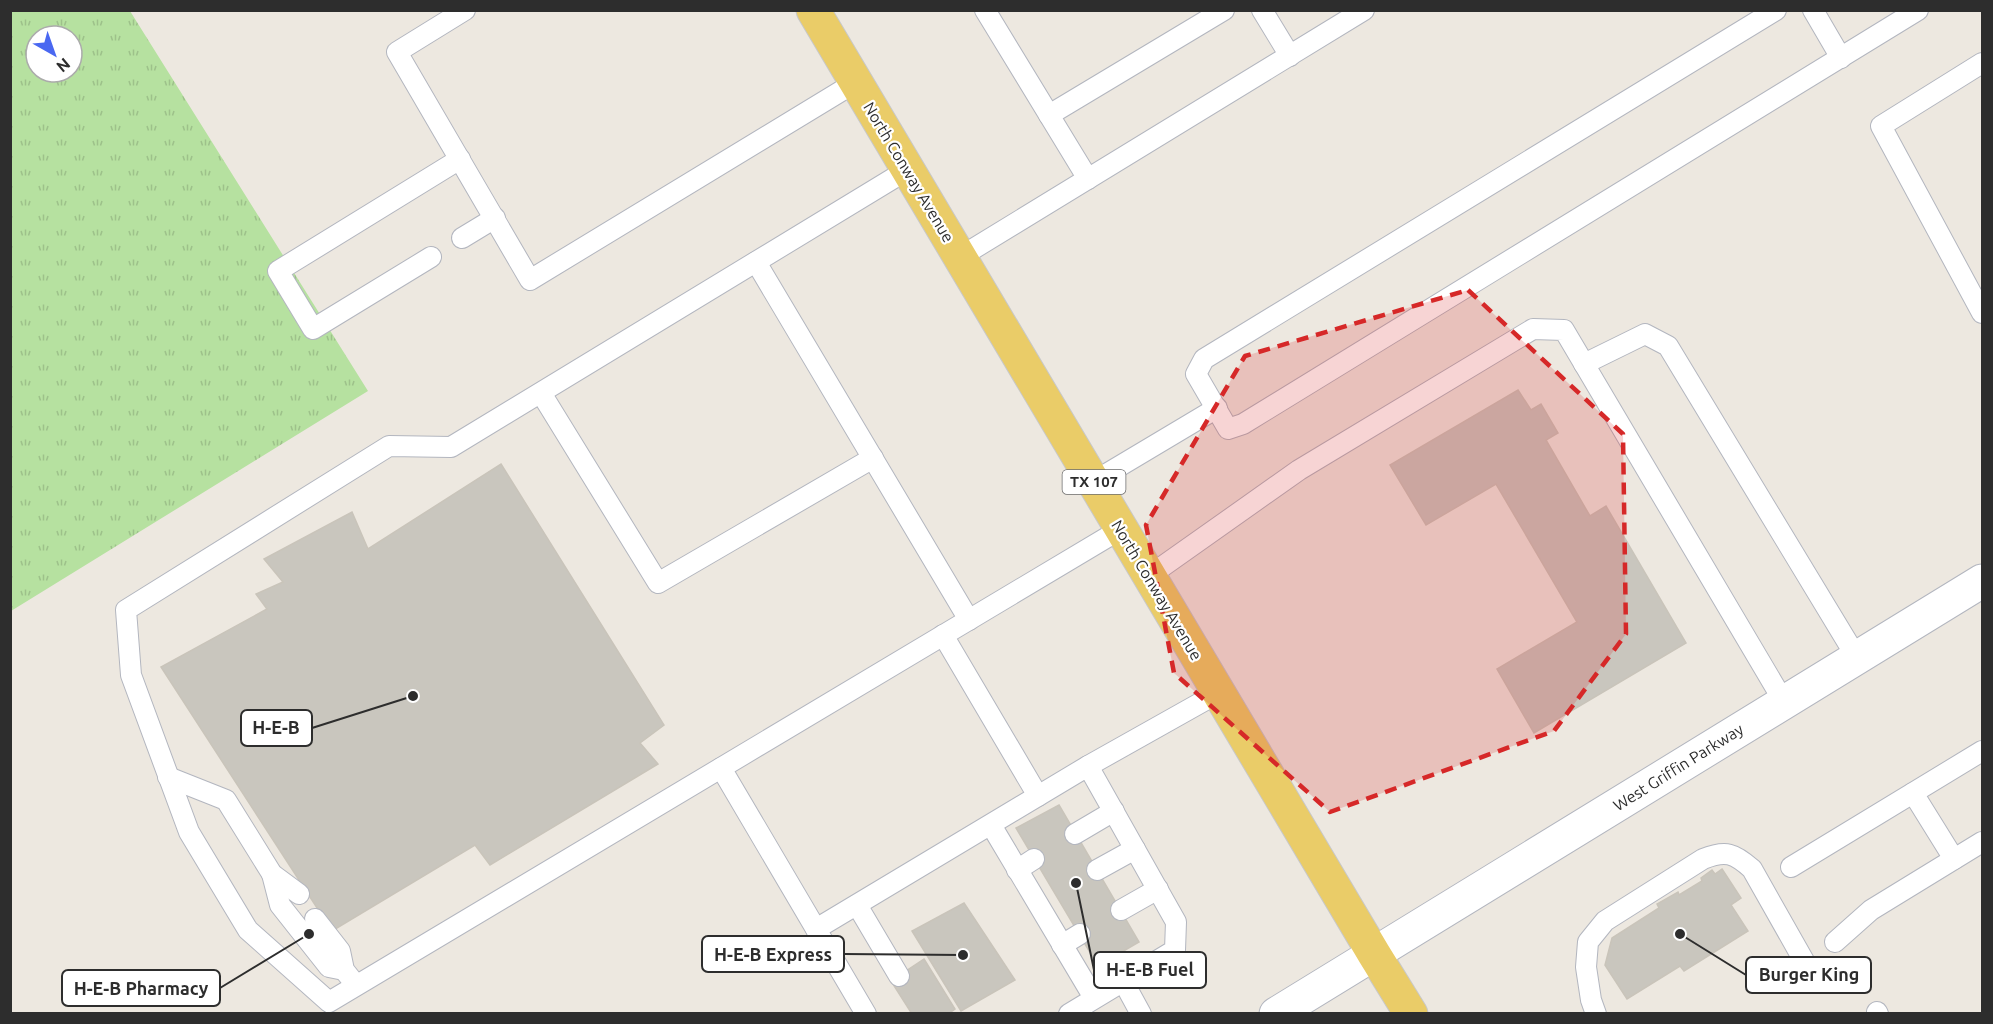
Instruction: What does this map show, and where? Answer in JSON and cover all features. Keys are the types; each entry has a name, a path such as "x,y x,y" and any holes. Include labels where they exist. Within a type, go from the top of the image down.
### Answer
{"main road":[{"name":"North Conway Avenue","path":"813,10 1411,1014"},
{"name":"West Griffin Parkway","path":"1276,1014 1983,581"}],"lane":[{"path":"465,10 397,52 530,280 856,82"},
{"path":"985,10 1088,179"},
{"path":"1049,115 1224,10"},
{"path":"1262,10 1290,56"},
{"path":"960,257 1364,10"},
{"path":"1776,10 1203,359 1196,374 1228,429 1243,424 1918,10"},
{"path":"1813,10 1841,58"},
{"path":"1983,63 1881,126 1983,313"},
{"path":"431,257 313,330 278,270 460,159"},
{"path":"907,170 451,447 389,446 126,610 131,675 189,832 248,930 329,1002 1121,529"},
{"path":"462,238 495,219"},
{"path":"756,262 969,620"},
{"path":"1149,576 1299,470 1533,329 1564,330 1784,702"},
{"path":"1584,364 1645,334 1668,346 1857,658"},
{"path":"541,393 658,583 873,458"},
{"path":"1094,482 1217,408"},
{"path":"943,635 1038,796"},
{"path":"816,929 1088,766 1218,693"},
{"path":"1791,867 1983,751"},
{"path":"1069,1014 1176,950 1176,922 1088,766"},
{"path":"721,768 866,1014"},
{"path":"168,777 226,800 272,874 280,905 329,967 344,970"},
{"path":"1913,793 1954,859"},
{"path":"1076,834 1114,811"},
{"path":"991,825 1017,870 1047,900 1062,945 1094,998"},
{"path":"1835,942 1871,910 1983,842"},
{"path":"1097,870 1135,849"},
{"path":"1596,1014 1591,1000 1586,967 1588,942 1605,921 1693,865 1720,852 1739,857 1752,869 1804,961"},
{"path":"1017,870 1034,859"},
{"path":"272,874 299,894"},
{"path":"1121,910 1158,889"},
{"path":"857,904 899,976"},
{"path":"315,919 340,951 344,970 357,986"},
{"path":"1062,945 1080,934"},
{"path":"1123,981 1141,1014"}],"highlighted area":[{"path":"1468,290 1623,434 1626,634 1554,731 1330,812 1174,673 1146,525 1245,356"}],"green space":[{"path":"11,11 130,11 368,391 11,611"}],"building":[{"path":"1518,390 1531,410 1541,404 1558,433 1546,440 1590,516 1606,506 1686,643 1534,733 1497,669 1577,622 1496,484 1426,525 1390,465"},
{"path":"501,464 664,725 640,743 658,764 490,865 475,845 332,931 161,667 267,609 256,594 283,582 264,559 352,512 368,549"},
{"path":"1059,805 1139,942 1098,966 1016,828"},
{"path":"1722,869 1741,898 1731,905 1748,931 1684,971 1680,966 1627,999 1605,965 1612,938 1659,908 1657,904 1678,892 1679,895 1702,881 1701,878 1712,870 1715,874"},
{"path":"964,903 1015,980 961,1011 912,931"},
{"path":"924,959 955,1009 948,1014 912,1014 891,981"}],"place":[{"name":"H-E-B","path":"413,696"},
{"name":"H-E-B Fuel","path":"1076,883"},
{"name":"H-E-B Pharmacy","path":"309,934"},
{"name":"Burger King","path":"1680,934"},
{"name":"H-E-B Express","path":"963,955"}]}
